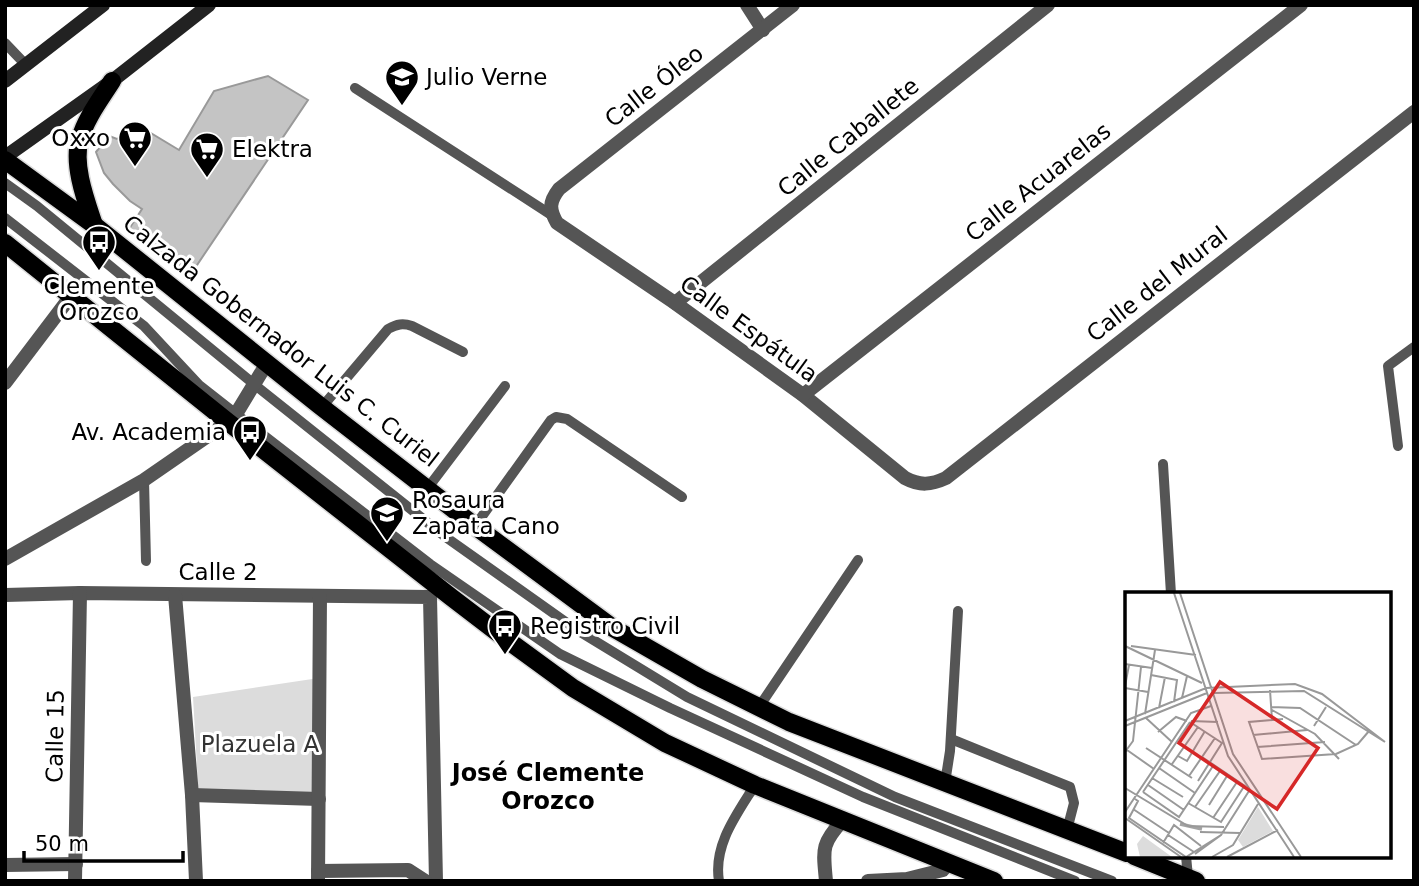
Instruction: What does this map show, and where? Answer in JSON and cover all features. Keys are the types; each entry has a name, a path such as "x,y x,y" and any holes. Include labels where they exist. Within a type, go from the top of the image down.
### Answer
{"main road":[{"path":"94,225 83,192 79,141 88,117 112,81"},
{"name":"Calzada Gobernador Luis C. Curiel","path":"5,159 94,225 427,489 613,628 702,680 789,722 1125,852"},
{"path":"5,243 232,418 500,635 573,688 666,743 755,785 843,820 942,871 994,881"},
{"path":"1139,858 1192,879"}],"street":[{"path":"5,81 103,5"},
{"path":"5,159 112,81 209,5"},
{"path":"747,5 763,30"},
{"name":"Calle Óleo","path":"552,211 553,197 559,189 793,5"},
{"name":"Calle Caballete","path":"676,303 1048,5"},
{"name":"Calle Acuarelas","path":"803,395 1301,5"},
{"name":"Calle del Mural","path":"926,484 946,478 1414,112"},
{"name":"Calle Espátula","path":"552,211 557,223 676,303 803,395 905,478 926,484"},
{"path":"5,383 71,296"},
{"path":"5,559 144,480 232,418 267,363"},
{"name":"Calle 2","path":"5,595 80,593 430,597 436,881"},
{"name":"Calle 15","path":"75,881 80,593"},
{"path":"175,595 192,794 196,881"},
{"path":"320,596 318,876 408,870 425,881"},
{"path":"192,794 319,799"},
{"path":"826,881 823,855 828,837 843,820"},
{"path":"5,865 76,864"},
{"path":"868,881 907,879 942,871"}],"lane":[{"path":"5,43 26,65"},
{"path":"355,88 552,211"},
{"path":"5,183 37,206 447,538 577,630 687,697 895,797 1112,881"},
{"path":"5,218 144,327 232,418 430,564 560,654 863,797 1075,881"},
{"path":"322,407 393,326 412,326 463,352"},
{"path":"1398,446 1388,366 1414,347"},
{"path":"427,489 505,386"},
{"path":"475,526 556,417 567,419 682,497"},
{"path":"1163,464 1171,592"},
{"path":"144,480 146,561"},
{"path":"759,707 858,560"},
{"path":"945,783 951,739 958,611"},
{"path":"951,739 1070,787 1074,803 1068,830"},
{"path":"719,881 718,856 726,834 755,785"},
{"path":"1187,858 1192,879"}],"green space":[{"name":"Plazuela A","path":"319,678 319,799 199,802 193,697"}],"building":[{"name":"Elektra","path":"268,76 308,100 191,274 129,229 142,209 130,201 104,173 96,152 109,136 117,139 136,128 144,129 179,150 214,91"}],"place":[{"name":"Julio Verne","path":"402,107"},
{"name":"Oxxo","path":"135,168"},
{"name":"Elektra","path":"207,179"},
{"name":"Clemente Orozco","path":"99,272"},
{"name":"Av. Academia","path":"250,462"},
{"name":"Rosaura Zapata Cano","path":"387,543"},
{"name":"Registro Civil","path":"505,656"}],"district":[{"name":"José Clemente Orozco","path":"548,787"}]}
